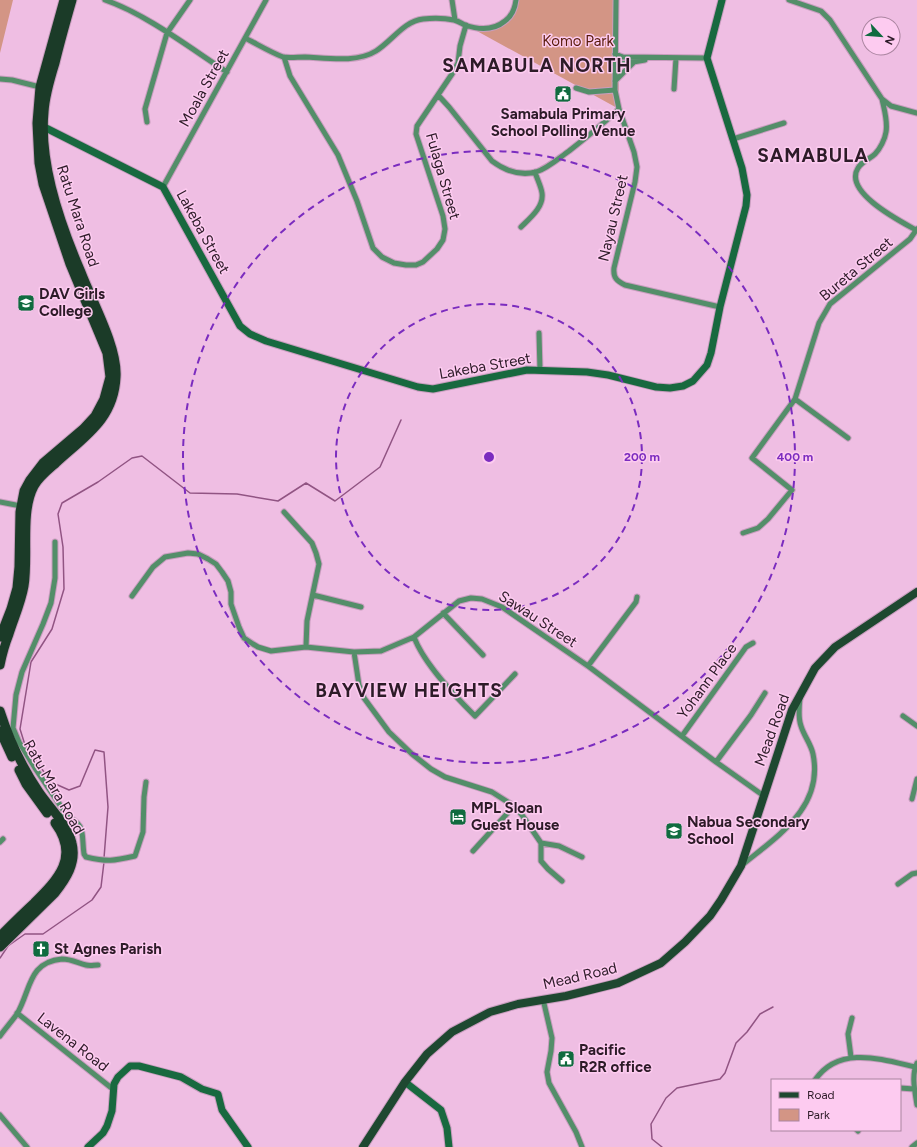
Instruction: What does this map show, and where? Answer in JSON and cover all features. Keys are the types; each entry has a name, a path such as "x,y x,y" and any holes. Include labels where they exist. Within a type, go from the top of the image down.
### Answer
{"highway":[{"name":"Ratu Mara Road","path":"0,638 12,609 17,588 21,506 24,491 36,471 52,455 83,429 95,416 104,399 110,378 105,348 70,264 43,184 38,158 44,88 64,0"},
{"name":"Ratu Mara Road","path":"44,88 72,0"},
{"name":"Ratu Mara Road","path":"0,665 8,635 24,589 28,506 35,483 86,437 101,421 110,406 116,379 115,360 108,336 77,264 60,217 47,166 40,125"},
{"name":"Ratu Mara Road","path":"0,711 7,732 21,762 39,792 62,816 73,844 71,869 63,884 55,894 0,947"},
{"name":"Ratu Mara Road","path":"0,731 26,784 59,829 63,838 66,860 54,883 0,936"}],"main road":[{"path":"708,58 722,0"},
{"name":"Lakeba Street","path":"40,125 163,187 240,326 250,334 272,343 418,387 433,388 527,370 540,370 587,372 608,375 656,387 670,388 683,386 693,381 707,365 711,354 720,307 746,206 747,195 742,168 708,58"},
{"name":"Mead Road","path":"363,1147 405,1082 427,1054 452,1032 490,1012 518,1004 566,996 606,987 640,974 661,962 685,942 710,916 741,866 792,710 815,668 835,647 917,592"},
{"path":"88,1147 103,1133 107,1126 112,1111 114,1084 118,1077 130,1066 139,1066 181,1077 202,1089 218,1094 222,1110 248,1147"},
{"path":"405,1082 441,1110 447,1128 450,1147"}],"street":[{"path":"105,0 119,5 167,33 227,72"},
{"path":"147,122 145,109 167,33 190,0"},
{"name":"Moala Street","path":"163,187 266,0"},
{"path":"452,0 455,20"},
{"path":"245,38 284,57 349,58 365,56 375,52 410,23 422,19 434,18 455,20 466,25 490,29 507,20 512,14 516,0"},
{"name":"Nayau Street","path":"616,0 615,90 619,109 638,167 613,275 618,282 625,285 720,307"},
{"path":"789,0 799,1 821,11 830,20 882,99 891,106 917,113"},
{"name":"Fulaga Street","path":"284,57 290,76 338,154 357,201 373,248 382,257 394,263 416,265 423,262 437,249 443,240 445,229 443,216 416,134 417,126 458,63 460,46 466,25"},
{"path":"615,54 623,57 708,58"},
{"path":"615,65 650,58"},
{"path":"674,89 676,58"},
{"path":"615,81 633,62"},
{"path":"0,79 12,80 44,88"},
{"path":"576,88 589,92 615,90"},
{"path":"438,95 492,161 501,168 523,173 535,172 551,165 600,127 619,109"},
{"path":"882,99 887,123 886,133 881,146 875,154 858,167 855,176 857,184 862,192 874,203 897,219 917,229"},
{"path":"733,139 784,123"},
{"path":"521,227 536,211 541,203 542,193 535,172"},
{"name":"Bureta Street","path":"743,533 758,528 763,524 792,490 752,458 795,399 819,323 830,304 910,239 917,229"},
{"path":"539,333 540,370"},
{"path":"795,399 848,438"},
{"path":"0,502 21,506"},
{"path":"284,512 312,543 319,564 307,621 306,647"},
{"path":"55,542 55,578 51,603 46,619 22,672 16,696 13,728 62,816 73,818 81,826 84,854 86,857 112,861 135,856 143,832 146,782"},
{"name":"Sawau Street","path":"132,596 153,567 165,557 188,553 198,554 208,558 216,564 228,581 234,616 244,638 258,647 271,651 306,647 354,652 381,651 414,637 459,601 471,598 482,598 502,607 588,666 764,796"},
{"path":"313,595 361,607"},
{"path":"588,666 636,602 637,597"},
{"path":"443,613 483,655"},
{"path":"414,637 420,650 442,680 475,716 515,674"},
{"name":"Yohann Place","path":"682,736 746,646 753,643"},
{"path":"354,652 359,685 364,698 389,732 431,769 445,777 492,792 514,806 542,844 541,861 562,881"},
{"path":"716,762 751,715 765,693"},
{"path":"741,866 796,818 810,795 815,772 815,763 812,750 801,726 799,714 800,696"},
{"path":"903,716 917,726"},
{"path":"912,799 917,779"},
{"path":"473,851 514,806"},
{"path":"542,844 559,846 582,857"},
{"path":"898,884 912,874 917,873"},
{"path":"0,1036 17,1013 33,978 40,967 46,962 71,960 87,965 98,965"},
{"path":"543,999 552,1038 547,1072 549,1083 576,1132 582,1147"},
{"name":"Lavena Road","path":"17,1013 114,1090"},
{"path":"851,1057 848,1034 852,1018"},
{"path":"816,1079 819,1074 830,1066 851,1057 876,1058 916,1065 914,1089 917,1105"},
{"path":"901,1088 914,1089"},
{"path":"0,1115 27,1147"},
{"path":"912,1147 917,1143"}],"green space":[{"path":"0,0 13,0 0,53"},
{"name":"Komo Park","path":"514,0 618,0 619,109 466,25 490,30 507,20"}],"waterway":[{"path":"104,858 108,807 104,752 95,750 80,786 69,790 51,782 25,745 20,729 31,662 52,629 64,589 63,547 58,514 62,503 98,482 132,458 142,456 190,493 237,494 278,501 306,483 335,501 380,467 401,420"},
{"path":"0,958 8,946 25,934 43,934 92,900 101,887 104,862"},
{"path":"662,1147 652,1139 651,1124 666,1098 677,1088 720,1079 725,1073 736,1043 747,1032 760,1014 773,1007"}],"place":[{"name":"Samabula Primary School Polling Venue","path":"563,94"},
{"name":"DAV Girls College","path":"26,303"},
{"name":"MPL Sloan Guest House","path":"458,817"},
{"name":"Nabua Secondary School","path":"674,831"},
{"name":"St Agnes Parish","path":"41,949"},
{"name":"Pacific R2R office","path":"566,1059"}],"district":[{"name":"SAMABULA NORTH","path":"537,65"},
{"name":"SAMABULA","path":"813,155"},
{"name":"BAYVIEW HEIGHTS","path":"409,690"}]}
